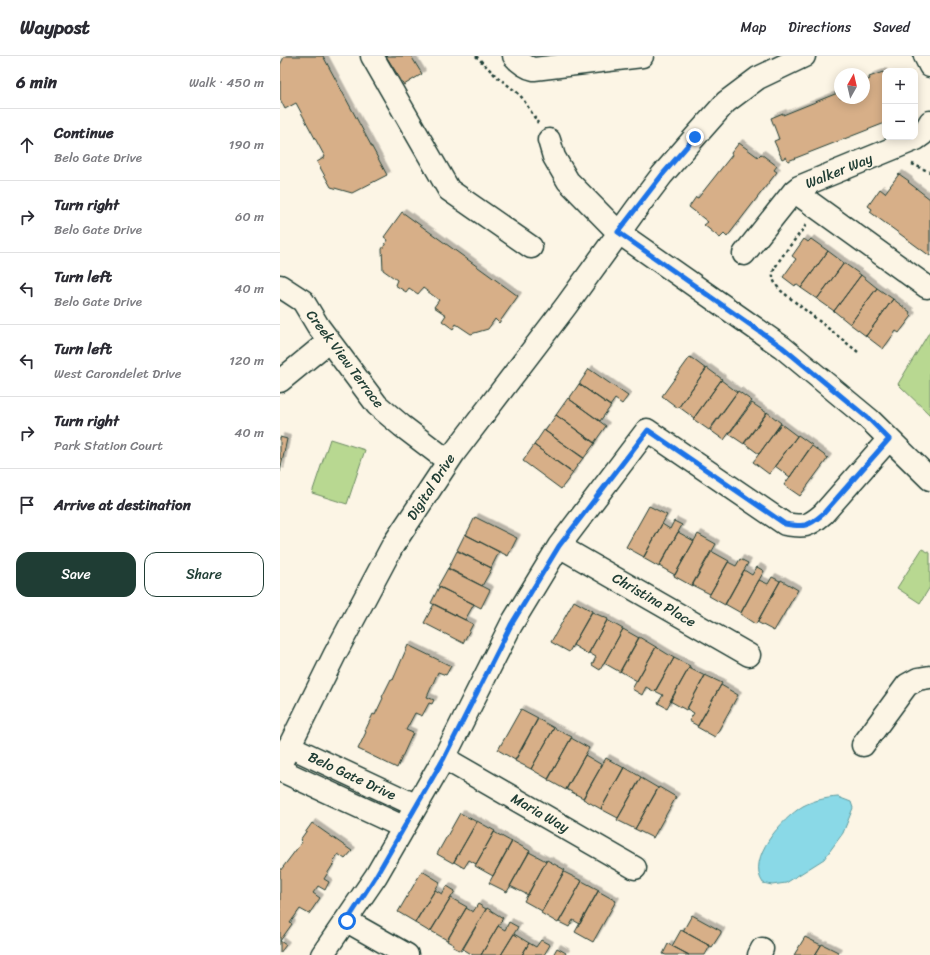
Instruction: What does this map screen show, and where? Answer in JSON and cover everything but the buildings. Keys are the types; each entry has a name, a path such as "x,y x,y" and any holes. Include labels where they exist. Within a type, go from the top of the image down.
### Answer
{"street":[{"path":"372,56 449,190 531,247"},
{"path":"514,56 526,67 534,69 642,56"},
{"name":"Digital Drive","path":"285,755 335,654 393,545 448,461 566,306 618,232 662,175 726,102 758,78 804,56"},
{"path":"925,56 930,66"},
{"name":"Walker Way","path":"744,254 794,192 805,184 916,140 923,134 930,122"},
{"path":"548,140 554,157 568,181 618,232 782,347 870,420 930,479"},
{"path":"794,192 927,287"},
{"name":"Creek View Terrace","path":"280,286 303,301 318,326 376,405 448,461"},
{"path":"280,381 329,340"},
{"path":"322,955 347,921 376,876 444,758 511,625 559,546 648,430 785,524 803,526 815,522 823,514 889,439"},
{"name":"Christina Place","path":"559,546 749,654"},
{"path":"863,745 907,685 918,679 930,677"},
{"name":"Belo Gate Drive","path":"285,755 416,805"},
{"name":"Maria Way","path":"444,758 635,868"},
{"name":"Belo Gate Drive","path":"280,770 403,827"},
{"path":"347,921 406,955"}],"path":[{"path":"476,56 523,99 548,140"},
{"path":"818,209 774,268 773,279 780,290 858,352"}],"green space":[{"path":"930,331 930,415 898,384"},
{"path":"330,439 365,450 347,504 312,493"},
{"path":"922,549 930,553 930,587 920,603 897,588"}],"water":[{"path":"838,797 851,802 853,808 843,833 824,859 786,883 772,885 763,883 759,873 759,862 769,840 777,829 803,806 812,802"}],"route":[{"path":"347,921 376,876 444,758 511,625 559,546 648,430 785,524 803,526 815,522 823,514 889,439 870,420 782,347 618,232 662,175 695,137"}]}
